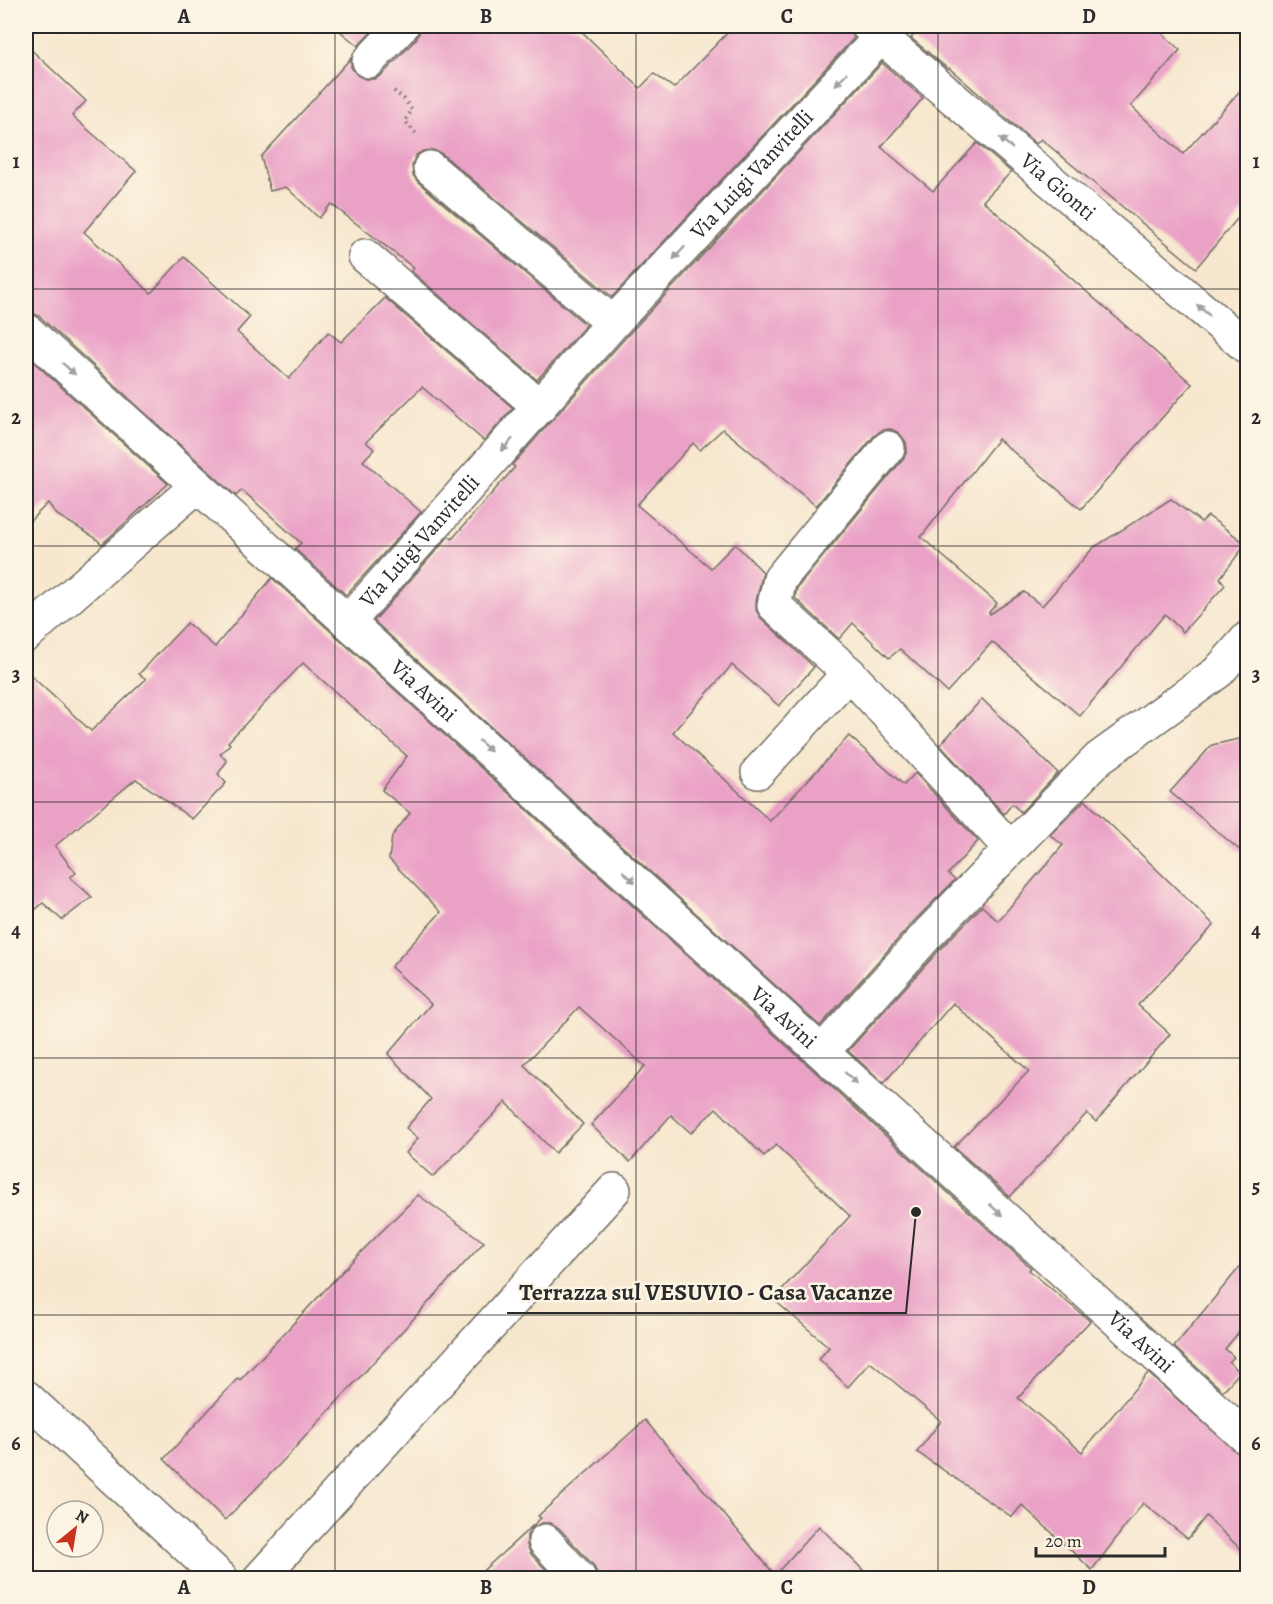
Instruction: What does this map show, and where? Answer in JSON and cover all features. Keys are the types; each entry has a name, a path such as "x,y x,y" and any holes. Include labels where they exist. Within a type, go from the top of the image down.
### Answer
{"street":[{"path":"369,62 402,26"},
{"name":"Via Luigi Vanvitelli","path":"348,622 613,323 880,29"},
{"name":"Via Gionti","path":"880,29 1248,348"},
{"path":"430,168 613,323"},
{"path":"365,256 540,407"},
{"name":"Via Avini","path":"26,330 1248,1439"},
{"path":"888,448 780,579 774,604 849,673 1010,848"},
{"path":"26,635 197,486"},
{"name":"Via Avini","path":"822,1052 928,934 1099,758 1218,672 1248,638"},
{"path":"758,772 849,673"},
{"path":"260,1578 614,1190"},
{"path":"26,1397 221,1578"},
{"path":"545,1540 579,1578"}],"path":[{"path":"369,62 377,77 404,99 412,110 405,121 430,150 430,168"}],"building":[{"path":"334,26 377,26 358,46"},
{"path":"420,26 576,26 640,88 654,74 674,88 734,26 848,26 854,38 612,297 442,154 433,150 423,151 416,155 412,165 413,175 418,182 586,325 537,380 411,271 414,268 331,204 319,218 286,187 270,191 261,157 351,58 351,67 357,75 365,79 375,79 383,74 416,39"},
{"path":"924,26 1154,26 1180,50 1131,106 1183,154 1248,82 1248,206 1196,268 1041,139 1036,144 911,38"},
{"path":"26,45 86,101 72,116 136,171 84,232 151,293 184,257 250,317 237,332 289,379 328,332 341,342 385,298 513,408 484,441 422,387 366,442 374,449 363,461 421,512 346,595 295,549 301,543 242,490 236,496 39,316 26,312"},
{"path":"882,63 923,98 881,147 933,191 977,143 1011,172 983,201 1192,384 1081,509 998,439 921,537 997,603 989,612 990,614 1024,592 1042,606 1093,548 1171,499 1201,522 1208,516 1246,544 1220,578 1225,585 1183,632 1165,614 1080,716 992,642 947,692 900,649 889,658 853,623 839,639 795,598 797,588 903,459 907,451 906,442 899,433 891,429 882,430 874,436 816,506 723,429 700,450 693,443 637,505 711,568 735,544 763,572 756,601 756,610 761,618 814,667 779,706 732,665 673,732 770,821 849,736 904,785 915,773 978,841 948,874 955,880 914,921 820,1026 374,621 449,536 452,539 515,467 512,465 627,336"},
{"path":"26,355 168,484 102,544 57,515 48,503 26,525"},
{"path":"272,578 1031,1268 1029,1270 1090,1321 1018,1398 1082,1452 1148,1373 1248,1462 1248,1556 1206,1516 1188,1539 1143,1503 1092,1570 1022,1505 1012,1517 917,1452 941,1421 870,1362 848,1387 819,1359 829,1347 773,1299 850,1216 776,1145 764,1156 716,1108 691,1133 671,1115 630,1162 591,1125 645,1066 579,1007 524,1065 583,1124 555,1153 506,1102 433,1177 406,1153 418,1138 406,1128 431,1099 388,1054 431,1004 391,967 441,912 389,859 392,836 410,813 382,790 407,756 303,663 228,742 230,744 220,754 227,761 218,774 226,783 192,819 136,779 55,846 76,873 70,877 92,897 62,920 43,903 26,918 26,671 91,731 146,679 139,674 187,623 215,647"},
{"path":"982,699 1058,773 1021,812 1012,804 1004,814 940,745"},
{"path":"1248,737 1248,857 1170,792 1212,745"},
{"path":"1085,800 1214,925 1138,1005 1170,1034 1096,1122 1087,1113 1010,1197 954,1147 1029,1071 953,1003 884,1083 848,1051 982,906 998,921 1063,845 1050,835"},
{"path":"418,1195 484,1242 280,1464 225,1520 164,1459 238,1378 240,1380"},
{"path":"1248,1257 1248,1321 1225,1349 1234,1357 1229,1362 1240,1372 1223,1391 1174,1347"},
{"path":"645,1420 775,1575 819,1526 871,1578 597,1578 593,1565 559,1528 551,1523 542,1523 532,1528 527,1535 527,1545 531,1554 554,1578 475,1578 541,1518 538,1516"}],"place":[{"name":"Terrazza sul VESUVIO - Casa Vacanze","path":"916,1212"}]}
